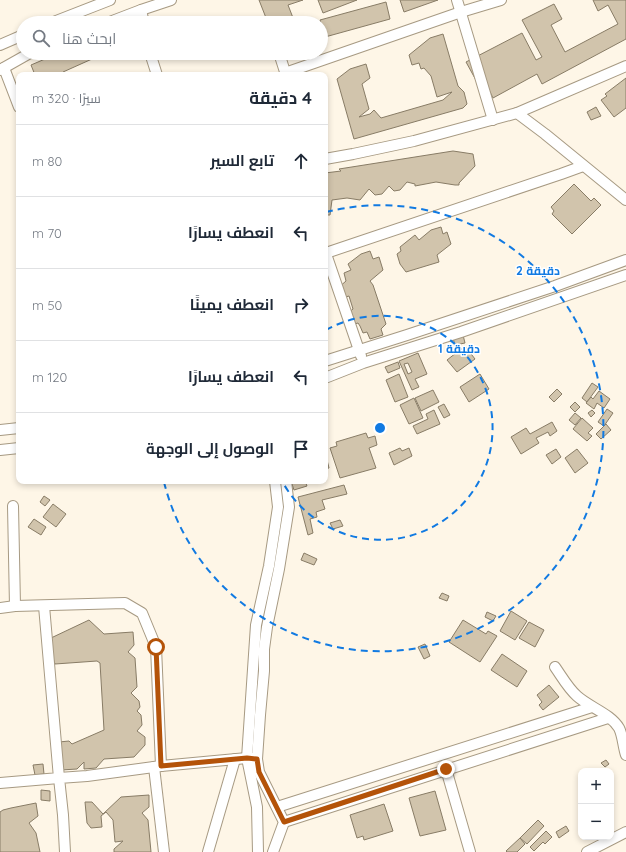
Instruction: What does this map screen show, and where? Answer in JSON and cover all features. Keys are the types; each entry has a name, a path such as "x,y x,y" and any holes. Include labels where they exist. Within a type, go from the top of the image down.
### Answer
{"street":[{"path":"69,16 110,0"},
{"path":"125,16 171,0"},
{"path":"457,0 493,120"},
{"path":"328,59 461,12 501,0"},
{"path":"141,10 142,16"},
{"path":"0,45 16,38"},
{"path":"16,100 2,69 18,60"},
{"path":"152,60 156,72"},
{"path":"281,60 284,72"},
{"path":"291,72 325,60"},
{"path":"328,158 414,141 517,113 626,66"},
{"path":"517,113 626,200"},
{"path":"328,251 583,166"},
{"path":"328,360 555,286 626,260"},
{"path":"328,261 363,363"},
{"path":"328,377 363,363 461,332 626,275"},
{"path":"0,430 16,428"},
{"path":"0,450 16,448"},
{"path":"258,852 257,807 247,758 256,625 269,566 278,507 275,484"},
{"path":"275,851 284,822 259,772 257,759 266,627 279,568 289,507 286,484"},
{"path":"13,506 15,606"},
{"path":"0,608 15,606 125,603 142,613 156,647 157,766 164,852"},
{"path":"44,606 63,815 64,852"},
{"path":"555,667 570,689 616,724 619,729 626,755"},
{"path":"277,807 592,707"},
{"path":"284,822 608,718"},
{"path":"0,783 87,776 157,766 247,758 257,759"},
{"path":"208,852 234,759"},
{"path":"446,769 470,852"},
{"path":"587,852 626,832"}],"building":[{"path":"259,0 303,0 288,5 292,16 265,16"},
{"path":"318,0 357,0 323,13"},
{"path":"400,0 438,0 404,12"},
{"path":"593,0 626,0 626,39 542,84 537,74 493,98 489,90 483,93 466,62 522,33 536,60 542,57 522,20 554,4 562,19 551,25 565,52 618,24 608,5 598,11"},
{"path":"386,2 390,19 328,36 328,18"},
{"path":"443,34 458,86 464,92 467,104 463,108 354,139 337,79 350,69 366,64 370,78 362,84 369,109 359,117 370,114 374,110 381,118 443,100 452,92 437,97 431,76 424,68 421,69 419,63 412,65 409,55 430,38"},
{"path":"43,60 90,60 63,72 34,72 31,65"},
{"path":"626,78 626,108 614,117 601,100 607,96 605,94"},
{"path":"596,107 601,116 591,120 587,112"},
{"path":"453,151 473,154 475,166 459,183 459,185 436,182 415,186 415,184 407,182 400,190 394,191 389,186 382,194 375,195 369,189 360,200 347,198 332,200 330,215 328,215 328,173 341,171 339,169"},
{"path":"574,184 591,201 594,198 601,205 572,234 552,214 554,211 551,207"},
{"path":"441,227 443,234 447,232 451,244 437,255 439,262 406,272 400,264 397,254 401,251 400,247 415,235 419,240 431,230"},
{"path":"370,251 373,259 379,257 383,270 370,281 373,285 386,324 381,329 383,335 370,339 367,332 363,333 358,323 351,325 347,314 353,309 349,296 342,298 338,288 346,281 344,273 351,270 348,264 361,254"},
{"path":"463,335 465,343 455,345 453,338"},
{"path":"465,346 475,359 457,372 447,360"},
{"path":"418,353 427,374 415,379 419,387 412,390 399,361","holes":["408,363 412,372 408,374 404,364"]},
{"path":"398,362 400,368 388,373 385,367"},
{"path":"399,374 408,397 395,402 386,380"},
{"path":"480,374 489,389 469,402 460,387"},
{"path":"592,383 598,387 587,402 582,398"},
{"path":"557,389 562,394 554,402 549,397"},
{"path":"433,390 439,402 421,411 415,398"},
{"path":"599,391 610,399 604,408 597,403 594,409 586,403 591,397 593,399"},
{"path":"414,398 423,418 409,424 400,405"},
{"path":"575,402 580,407 575,412 570,407"},
{"path":"444,404 450,415 444,418 438,407"},
{"path":"607,409 613,413 604,426 598,422"},
{"path":"434,410 440,424 417,434 413,426 428,419 426,414"},
{"path":"592,410 595,413 591,417 588,413"},
{"path":"575,413 581,418 575,425 569,420"},
{"path":"582,418 593,428 588,433 592,436 587,441 573,429"},
{"path":"552,422 557,431 550,436 548,432 536,438 539,443 521,454 511,437 526,428 530,434"},
{"path":"606,424 611,430 601,439 596,434"},
{"path":"366,433 368,438 375,436 377,445 369,448 376,468 340,478 330,448 337,446 336,442"},
{"path":"400,448 402,451 409,448 412,456 394,465 389,453"},
{"path":"556,449 561,457 552,464 546,455"},
{"path":"577,449 588,463 575,473 565,458"},
{"path":"292,484 306,484 307,486 294,490"},
{"path":"344,485 347,494 322,500 325,509 316,512 317,517 310,519 313,533 308,535 298,497"},
{"path":"44,496 50,500 45,506 40,502"},
{"path":"53,504 66,514 56,527 43,517"},
{"path":"34,519 46,527 41,535 28,527"},
{"path":"340,520 343,526 333,529 330,523"},
{"path":"304,553 317,559 314,565 301,560"},
{"path":"442,593 449,596 447,601 439,598"},
{"path":"511,611 527,621 515,640 500,631"},
{"path":"487,612 496,616 493,621 485,617"},
{"path":"89,620 104,634 133,632 134,645 128,652 135,658 137,687 131,693 139,701 140,707 137,711 141,715 142,725 137,731 145,737 145,745 134,757 104,759 96,768 84,769 84,762 77,769 61,770 59,742 69,741 72,744 104,730 100,663 97,661 55,664 53,658 51,638"},
{"path":"463,620 486,634 488,631 497,636 480,662 449,642"},
{"path":"529,622 544,630 535,647 519,638"},
{"path":"425,644 430,656 424,659 418,647"},
{"path":"502,654 527,671 517,687 491,670"},
{"path":"549,685 559,697 543,710 539,705 542,702 537,695"},
{"path":"606,760 609,764 605,767 601,763"},
{"path":"43,764 44,774 35,775 33,765"},
{"path":"41,790 50,791 50,801 41,800"},
{"path":"435,791 446,830 420,836 409,798"},
{"path":"149,795 149,807 142,813 148,820 151,852 114,852 114,849 123,841 115,842 113,820 106,812 101,816 102,827 91,828 87,823 85,802 92,802 103,814 121,797"},
{"path":"36,803 38,816 29,823 36,833 40,852 0,852 0,812 11,808"},
{"path":"384,804 393,831 364,840 363,836 357,838 350,815"},
{"path":"538,820 544,826 527,844 520,838"},
{"path":"566,826 569,831 559,838 556,832"},
{"path":"546,831 552,837 545,844 543,842 534,851 530,847"},
{"path":"520,838 525,844 517,852 506,851"}],"route":[{"path":"156,647 161,766 247,758 257,759 259,772 284,822 446,769"}]}
